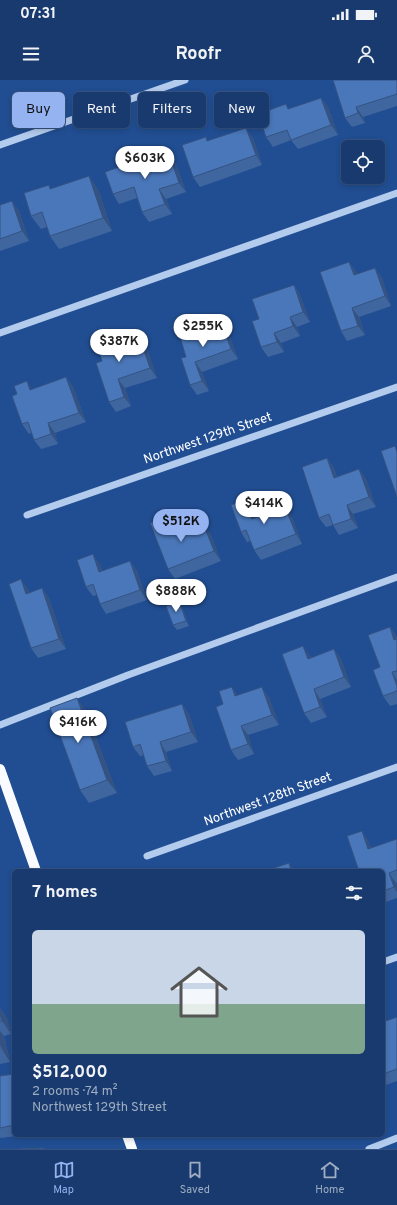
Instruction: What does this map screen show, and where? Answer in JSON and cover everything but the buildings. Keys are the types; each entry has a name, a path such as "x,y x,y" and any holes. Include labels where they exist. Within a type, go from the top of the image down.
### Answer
{"main road":[{"path":"0,769 35,869"},
{"path":"128,1137 132,1149"}],"street":[{"path":"0,145 184,80"},
{"path":"0,333 397,193"},
{"name":"Northwest 129th Street","path":"27,515 397,387"},
{"path":"0,725 135,673 397,577"},
{"name":"Northwest 128th Street","path":"147,856 397,767"},
{"path":"385,961 397,957"},
{"path":"369,1149 397,1138"}]}
